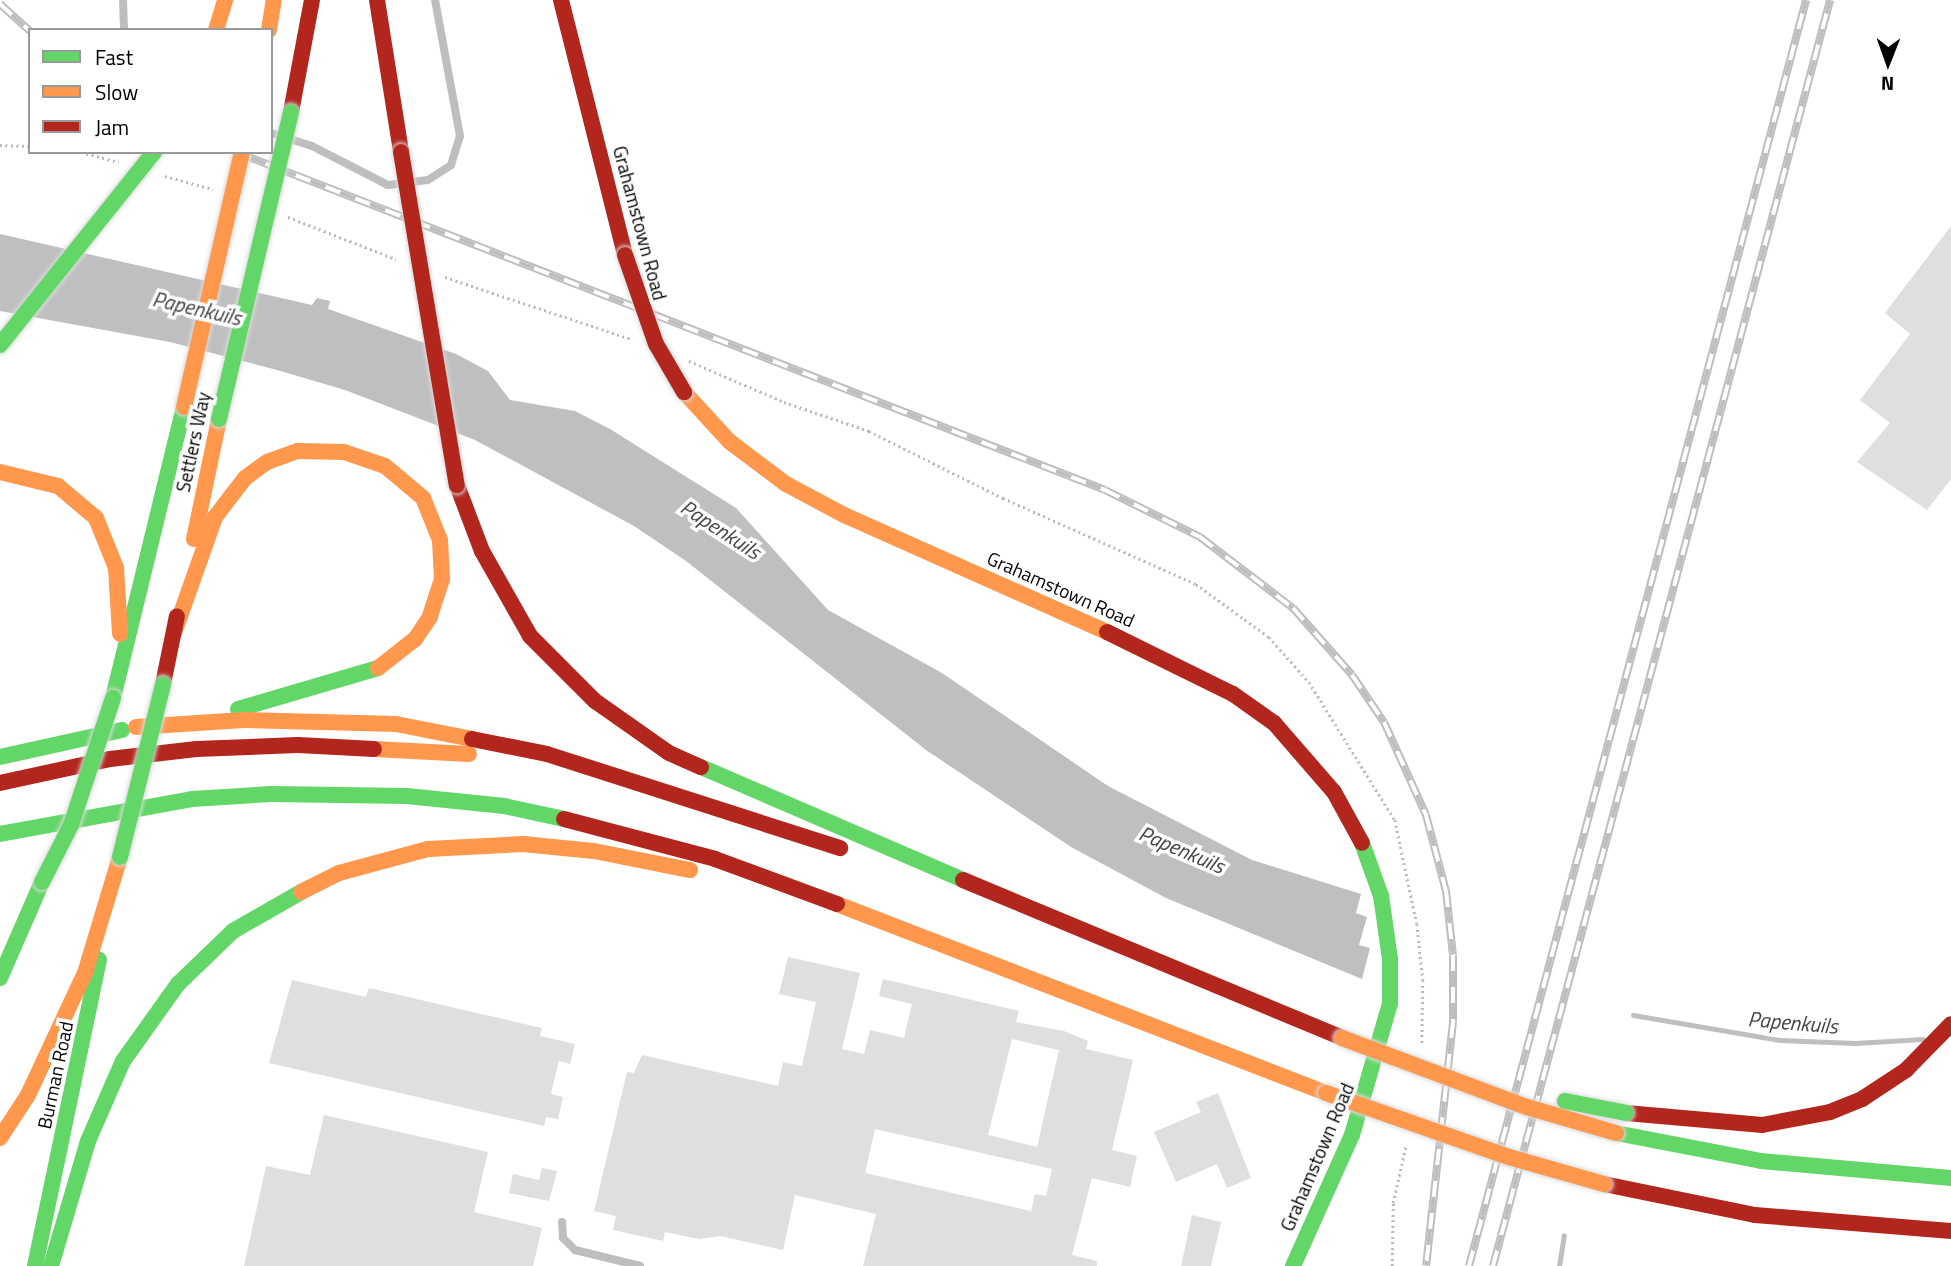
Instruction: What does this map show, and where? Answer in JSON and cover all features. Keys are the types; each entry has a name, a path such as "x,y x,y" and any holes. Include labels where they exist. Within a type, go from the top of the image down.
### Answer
{"main road":[{"path":"217,28 225,0"},
{"path":"269,28 274,0"},
{"name":"Settlers Way","path":"112,893 163,684 219,418 291,112 313,0"},
{"path":"377,0 457,485 482,551 530,636 558,668 630,727 727,781 1173,971"},
{"name":"Grahamstown Road","path":"561,0 625,255 656,344 684,392 730,442 786,484 844,515 1200,676 1274,723 1334,792 1367,852 1381,897 1390,959 1390,1003 1352,1135 1293,1266"},
{"path":"0,345 152,154"},
{"name":"Settlers Way","path":"0,978 21,924 71,825 114,693 184,407 242,154"},
{"path":"0,757 136,726 246,708 346,681 396,658 415,639 438,599 442,558 434,518 404,479 365,457 298,450 267,462 244,478 215,517 174,633"},
{"path":"0,472 22,474 58,486 96,518 111,550 118,590 121,642 114,693"},
{"path":"136,726 244,720 396,724 547,754 861,856 1173,971 1422,1070 1616,1132 1761,1161 1951,1178"},
{"path":"0,744 57,743"},
{"path":"0,783 110,759 298,744 494,756 626,779"},
{"path":"0,834 192,799 271,794 407,796 503,806 606,828 715,859 916,933 1326,1093 1509,1157 1604,1184 1846,1233 1951,1241"},
{"path":"0,849 100,814"},
{"path":"51,1266 88,1141 122,1061 148,1023 178,984 233,931 339,873 396,854 440,848 523,844 594,851 734,881 916,933"},
{"path":"0,1138 28,1095 69,1007 112,893"},
{"name":"Burman Road","path":"36,1266 112,893"},
{"path":"0,961 21,924"},
{"path":"1422,1070 1626,1113 1762,1125 1830,1112 1862,1099 1906,1070 1951,1024"},
{"path":"1755,1215 1951,1231"}],"lane":[{"path":"123,0 124,28"},
{"path":"273,134 312,146 388,185 419,183 439,175 456,157 460,136 435,0"},
{"path":"562,1222 563,1238 575,1250 640,1266"}],"path":[{"path":"0,145 28,146"}],"water":[{"path":"0,234 312,305 317,298 330,301 328,309 456,354 488,371 510,400 575,411 610,429 736,508 828,610 942,673 1108,786 1252,860 1361,894 1356,913 1367,917 1359,945 1370,948 1362,979 1166,898 1071,847 926,750 686,561 634,526 475,440 345,390 277,370 170,342 0,311"}],"building":[{"path":"1951,226 1951,479 1927,510 1857,462 1890,423 1860,400 1910,334 1885,313"},
{"path":"788,957 860,973 842,1049 864,1054 870,1030 904,1038 912,1004 879,996 883,979 1019,1011 1016,1022 1064,1031 1088,1041 1086,1049 1133,1060 1112,1150 1137,1156 1130,1187 1092,1178 1072,1255 1097,1261 1097,1266 863,1266 876,1214 795,1195 783,1250 720,1236 699,1239 665,1232 663,1241 613,1230 616,1216 594,1211 627,1072 634,1073 642,1055 778,1086 783,1062 802,1066 816,1002 779,994","holes":["1012,1039 1059,1050 1037,1147 988,1135","875,1129 1052,1169 1046,1196 1035,1194 1031,1211 865,1173"]},
{"path":"292,980 366,997 369,988 542,1028 540,1036 575,1044 570,1064 559,1061 551,1094 563,1097 558,1119 546,1117 544,1126 269,1063"},
{"path":"1218,1093 1251,1178 1227,1188 1217,1164 1176,1182 1154,1132 1201,1112 1196,1102"},
{"path":"324,1115 488,1152 474,1212 542,1228 533,1266 244,1266 266,1166 310,1175"},
{"path":"542,1168 557,1171 549,1201 509,1193 513,1174 539,1180"},
{"path":"1192,1215 1221,1222 1211,1266 1181,1266"}],"waterway":[{"name":"Papenkuils","path":"1633,1015 1780,1040 1855,1043 1923,1039"},
{"path":"1559,1266 1564,1235"}],"railway":[{"path":"1469,1266 1806,0"},
{"path":"1493,1266 1830,0"},
{"path":"0,4 28,29"},
{"path":"241,154 1105,490 1200,537 1293,608 1352,675 1384,722 1426,815 1446,891 1453,955 1453,1022 1426,1266"}],"traffic: fast":[{"path":"219,419 291,112"},
{"path":"0,345 152,154"},
{"path":"113,698 184,407"},
{"path":"238,709 378,668"},
{"path":"120,857 163,684"},
{"path":"42,882 71,825 113,698"},
{"path":"0,757 122,730"},
{"path":"701,767 963,880"},
{"path":"0,834 192,799 271,794 407,796 504,806 564,819"},
{"path":"1293,1266 1352,1135 1390,1003 1390,959 1381,896 1362,843"},
{"path":"0,978 42,882"},
{"path":"51,1266 88,1141 123,1061 178,984 233,931 301,892"},
{"path":"35,1266 99,960"},
{"path":"1565,1101 1626,1113"},
{"path":"1616,1133 1761,1161 1951,1178"}],"traffic: slow":[{"path":"217,28 225,0"},
{"path":"269,28 274,0"},
{"path":"184,407 242,154"},
{"path":"684,392 730,442 786,484 844,515 1107,632"},
{"path":"194,539 219,419"},
{"path":"174,633 215,517 245,478 267,462 298,451 344,452 385,466 423,498 440,540 442,579 430,617 415,639 378,668"},
{"path":"0,472 58,486 96,518 116,568 120,634"},
{"path":"136,727 244,720 396,724 472,739"},
{"path":"374,749 469,754"},
{"path":"301,892 339,873 428,849 523,844 594,851 690,870"},
{"path":"0,1138 28,1095 85,973 120,857"},
{"path":"837,904 1326,1093"},
{"path":"1342,1038 1527,1107 1616,1133"},
{"path":"1326,1093 1509,1157 1604,1184"}],"traffic: jam":[{"path":"291,112 312,0"},
{"path":"377,0 401,152"},
{"path":"561,0 625,255"},
{"path":"401,152 457,485"},
{"path":"625,255 656,344 684,392"},
{"path":"457,485 482,551 530,636 595,701 669,753 701,767"},
{"path":"163,684 177,616"},
{"path":"1107,632 1233,694 1274,723 1334,792 1362,843"},
{"path":"472,739 547,754 840,848"},
{"path":"0,783 110,759 196,749 298,745 374,749"},
{"path":"564,819 715,859 837,904"},
{"path":"963,880 1342,1038"},
{"path":"1626,1113 1762,1125 1830,1112 1862,1099 1906,1070 1951,1024"},
{"path":"1604,1184 1755,1215 1951,1231"}]}
